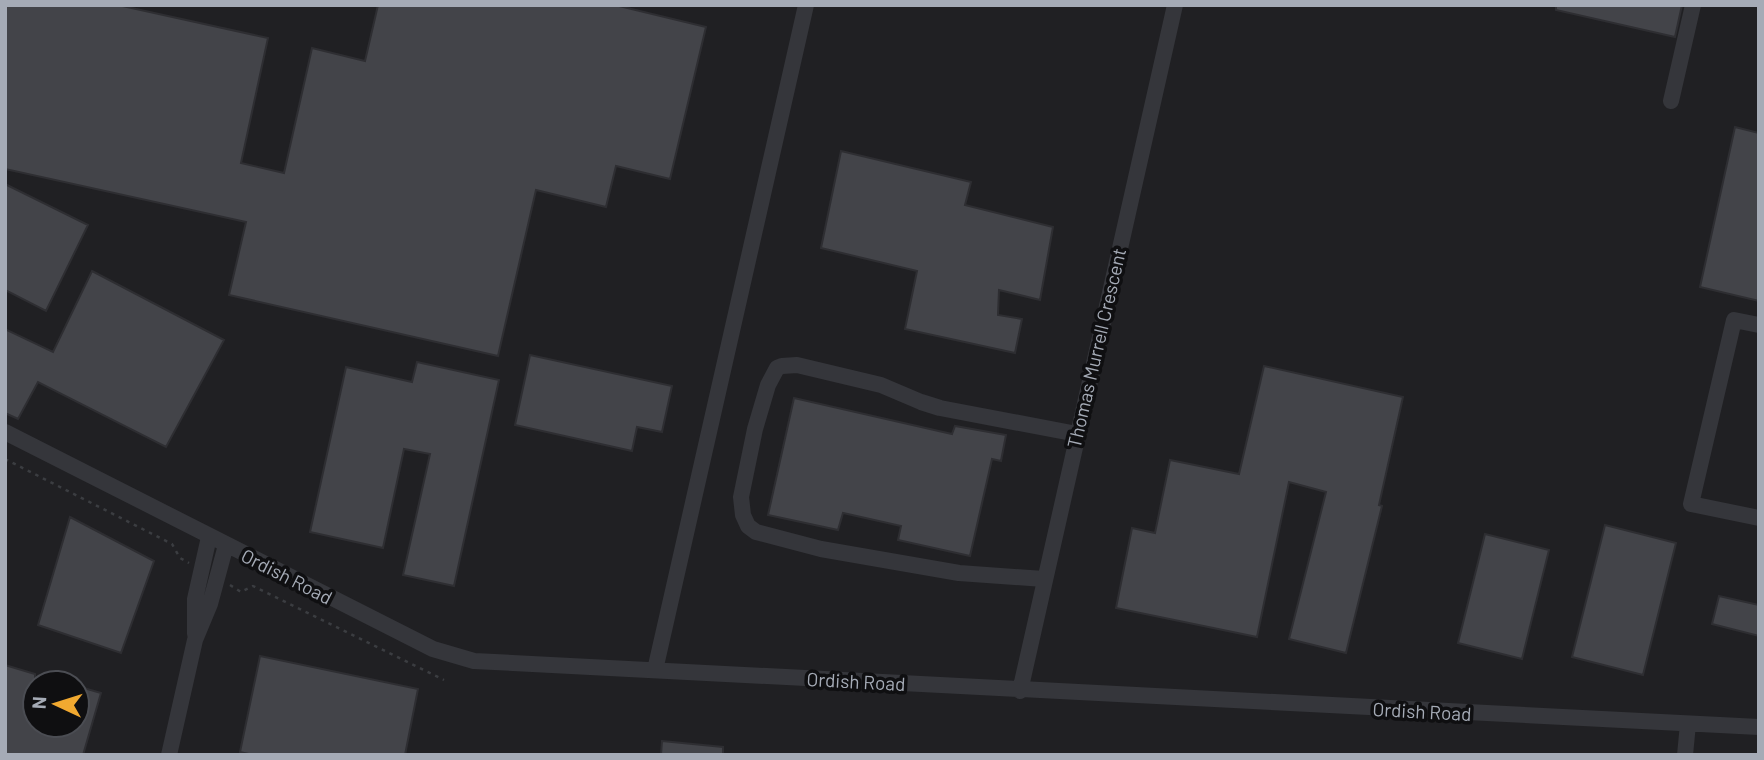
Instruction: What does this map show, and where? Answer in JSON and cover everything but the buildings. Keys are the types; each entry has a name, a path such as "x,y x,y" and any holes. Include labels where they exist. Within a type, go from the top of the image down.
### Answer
{"street":[{"path":"655,670 806,5"},
{"name":"Thomas Murrell Crescent","path":"1020,691 1175,5"},
{"path":"1671,102 1693,5"},
{"path":"1759,325 1734,320 1691,504 1759,518"},
{"path":"1045,579 959,573 768,537 748,526 743,515 743,480 768,385 772,374 782,366 797,365 862,380 940,408 1077,434"},
{"name":"Ordish Road","path":"5,432 433,649 474,661 1759,727"},
{"path":"195,640 195,599 209,537"},
{"path":"169,755 195,640 210,604 226,545"},
{"path":"1685,755 1688,724"}],"path":[{"path":"5,459 172,544 180,558 191,564"},
{"path":"230,585 241,592 253,586 444,680"}],"shaded area":[{"path":"5,5 1759,5 1759,755 5,755"}]}
